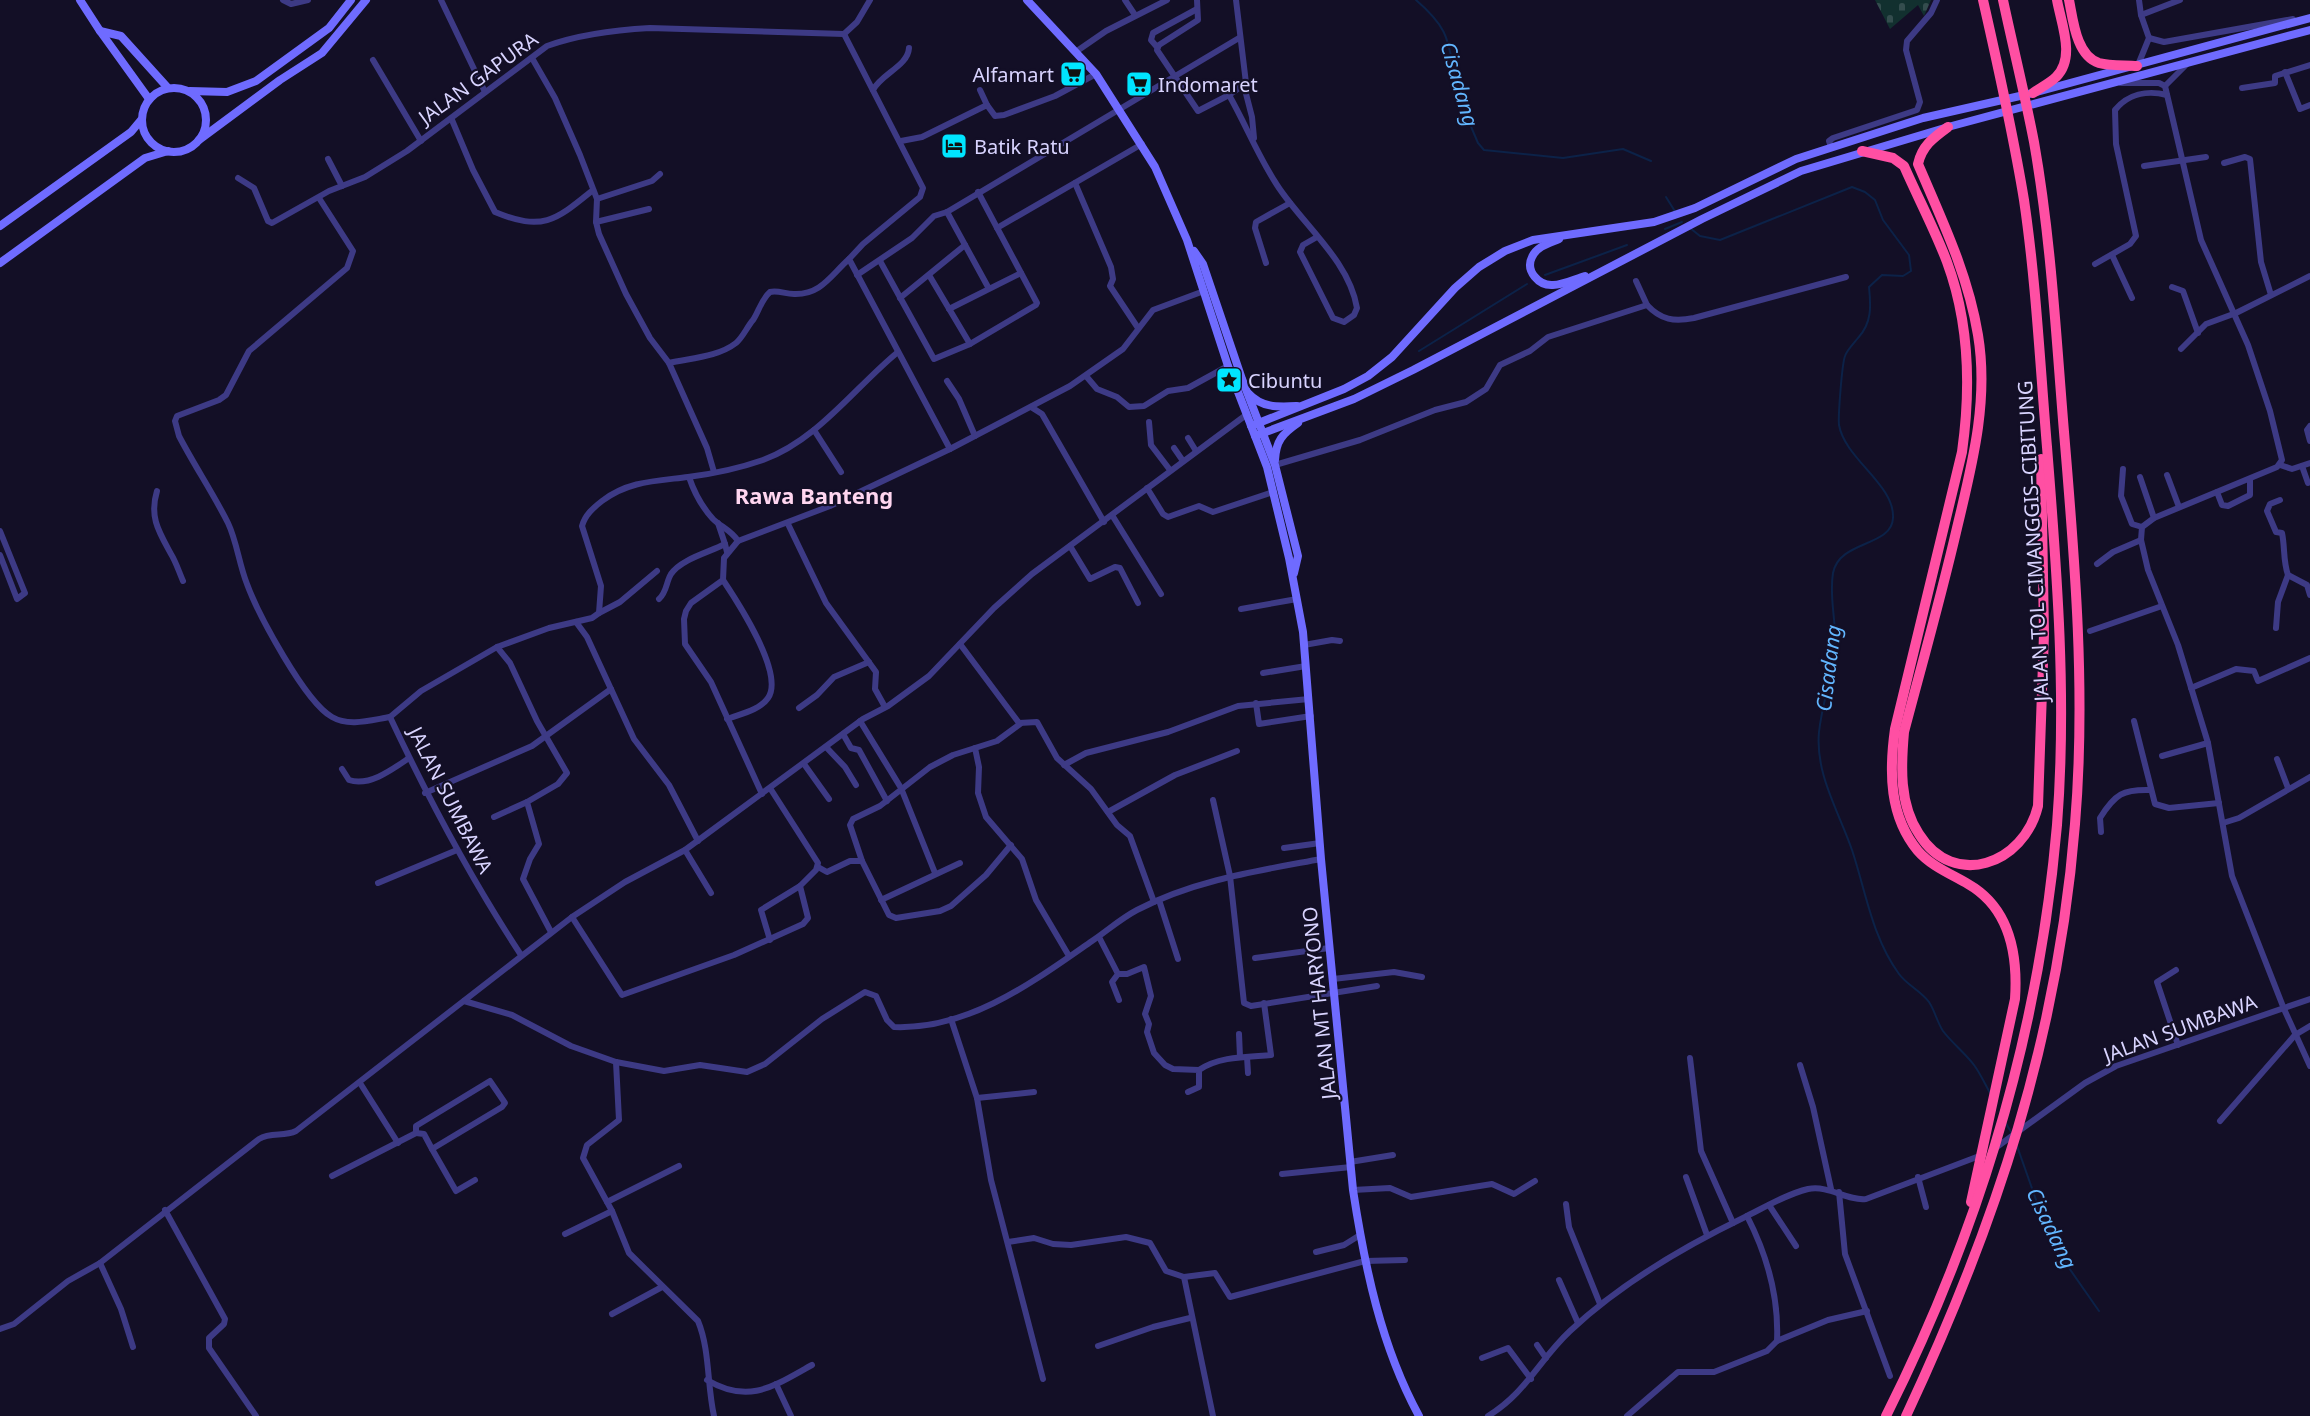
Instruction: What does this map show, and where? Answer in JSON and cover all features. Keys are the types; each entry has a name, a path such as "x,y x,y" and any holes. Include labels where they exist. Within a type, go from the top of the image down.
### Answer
{"highway":[{"name":"JALAN TOL CIMANGGIS–CIBITUNG","path":"1886,1416 1953,1270 1985,1170 2032,1002 2048,909 2057,822 2061,718 2060,637 2055,542 2030,247 2014,146 1983,0"},
{"name":"JALAN TOL CIMANGGIS–CIBITUNG","path":"1906,1416 1971,1269 2005,1176 2028,1096 2050,1004 2065,911 2075,824 2079,633 2050,266 2034,144 2003,0"},
{"path":"2033,93 2056,77 2065,64 2066,47 2057,0"},
{"path":"2069,0 2078,36 2086,54 2097,63 2138,66"},
{"path":"1948,127 1929,141 1921,152 1918,164 1959,257 1971,298 1979,337 1980,416 1974,458 1904,732 1901,759 1902,784 1917,833 1927,846 1956,862 1977,865 2010,854 2033,825 2038,806 2044,634 2038,340"},
{"path":"1862,151 1893,158 1904,166 1947,263 1966,339 1969,379 1962,452 1895,729 1891,759 1892,786 1897,814 1906,834 1919,852 1934,865 1972,886 1989,900 2002,917 2012,943 2017,968 2015,999 1985,1170"}],"main road":[{"path":"80,0 149,99"},
{"path":"0,226 131,132 141,120 149,99 168,88 227,92 256,81 329,28 351,0"},
{"path":"0,262 145,158 190,147 280,80 321,53 366,0"},
{"name":"JALAN MT HARYONO","path":"1027,0 1096,74 1142,144 1187,240 1246,415 1255,424"},
{"path":"1255,424 1303,406 1360,380 1392,357 1455,288 1479,267 1505,251 1533,240 1654,222 1695,208 1796,159 1923,118 2138,66 2310,17"},
{"path":"1259,434 1354,399 1702,219 1801,171 1948,127 2310,30"},
{"path":"100,31 121,36 168,88"},
{"path":"190,91 199,98 206,119 199,140"},
{"path":"141,120 149,141 168,151"},
{"path":"1571,234 1540,247 1532,257 1530,268 1534,278 1542,284 1554,285 1603,271"},
{"name":"JALAN MT HARYONO","path":"1187,240 1203,264 1246,390 1255,424 1275,465 1298,556 1293,577"},
{"path":"1246,390 1260,404 1272,407 1303,406"},
{"path":"1275,465 1276,447 1282,434 1308,416"},
{"name":"JALAN MT HARYONO","path":"1259,434 1293,577 1304,645 1329,948 1353,1190 1360,1235 1383,1329 1402,1383 1419,1416"}],"street":[{"path":"283,0 291,4 308,0"},
{"path":"441,0 485,92"},
{"path":"669,363 715,354 732,345 739,340 759,310 763,298 770,292 805,294 818,289 922,192 922,185 901,141 844,34 857,22 870,0"},
{"path":"1125,0 1135,15"},
{"path":"1077,51 1135,15 1167,0"},
{"path":"1157,47 1196,23 1199,18 1197,0"},
{"path":"1236,0 1246,80 1244,86 1252,117 1254,142"},
{"path":"1831,147 1829,141 1833,138 1917,110 1920,102 1906,50 1907,41 1931,14 1937,0"},
{"path":"2138,66 2150,38 2141,15 2139,0"},
{"path":"2141,15 2180,0"},
{"path":"1197,9 1153,33 1151,40 1198,111 1244,86"},
{"path":"2150,38 2164,42 2310,17"},
{"name":"JALAN GAPURA","path":"238,178 254,188 268,221 272,223 328,191 365,177 452,120 485,92 548,46 565,40 621,29 801,31 844,34"},
{"path":"857,275 912,238 934,216 948,212 1239,38"},
{"path":"873,90 907,57 909,48"},
{"path":"532,58 567,124 597,199 596,222 626,294 650,338 669,363 707,448 714,472"},
{"path":"373,60 421,141"},
{"path":"2164,86 2188,63"},
{"path":"2242,88 2275,83 2275,76 2310,65"},
{"path":"2285,72 2300,109 2310,105"},
{"path":"980,90 995,116 1004,115 1054,96 1096,74"},
{"path":"2116,83 2159,83 2164,86 2201,240 2236,314 2270,411 2280,465"},
{"path":"2095,264 2130,244 2136,236 2116,144 2115,110 2127,97 2140,94 2167,95"},
{"path":"1228,95 1254,142 1260,158 1290,203 1317,237 1341,270 1356,303 1354,315 1344,322 1333,318 1300,252 1303,246 1317,237"},
{"path":"901,141 931,133 987,105"},
{"path":"452,120 473,171 495,212 528,221 551,221 593,190"},
{"path":"997,228 1142,144"},
{"path":"2144,166 2205,157"},
{"path":"2224,163 2245,157 2250,159 2261,262 2271,295"},
{"path":"328,159 342,186"},
{"path":"597,199 652,180 660,174"},
{"path":"1075,183 1111,267 1113,279 1110,286 1138,328"},
{"path":"880,261 934,359 970,344 1037,304 978,192"},
{"name":"JALAN SUMBAWA","path":"319,198 353,251 352,260 338,276 249,351 226,395 215,402 177,416 175,421 178,436 229,526 254,603 279,648 316,703 331,717 355,723 390,717 425,793 480,893 521,955"},
{"path":"1266,262 1255,228 1256,222 1290,203"},
{"path":"596,222 649,209"},
{"path":"948,212 988,287"},
{"path":"900,298 965,245"},
{"path":"2112,255 2132,298"},
{"path":"849,259 950,449"},
{"path":"949,309 988,287 1020,273"},
{"path":"929,274 970,344"},
{"path":"2181,349 2213,321 2236,314 2310,276"},
{"path":"1636,281 1647,306 1659,317 1681,321 1846,277"},
{"path":"2172,287 2183,291 2198,333"},
{"path":"727,552 738,541 788,524 950,449 1086,376 1123,350 1156,308 1204,291"},
{"path":"1275,465 1360,440 1435,410 1466,402 1488,387 1500,365 1530,351 1548,338 1647,306"},
{"path":"599,613 601,586 582,526 592,509 614,492 628,486 689,477 764,460 814,430 898,352"},
{"path":"1086,376 1097,389 1116,397 1129,407 1144,406 1168,391 1188,388 1228,366"},
{"path":"947,381 959,399 975,436"},
{"path":"1031,406 1042,414 1104,522"},
{"path":"0,1329 14,1324 68,1281 100,1263 165,1210 263,1137 293,1132 360,1083 572,917 626,882 685,850 860,721 930,676 1005,597 1170,470 1246,415"},
{"path":"1149,422 1151,445 1170,470"},
{"path":"2310,426 2307,430 2310,441"},
{"path":"814,430 840,472"},
{"path":"1188,438 1196,451"},
{"path":"1174,448 1183,461"},
{"path":"2310,463 2290,469 2280,465 2250,480 2154,518 2142,527 2140,540 2208,743 2232,876 2284,1009 2310,1066"},
{"path":"2302,466 2308,483"},
{"path":"2123,469 2122,502 2132,524 2142,527"},
{"path":"2167,475 2179,507"},
{"path":"689,477 702,506 718,523 733,532 738,541"},
{"path":"2140,477 2154,518"},
{"path":"2217,492 2222,505 2228,506 2250,495 2250,480"},
{"path":"1147,488 1163,514 1168,517 1198,506 1213,512 1273,492"},
{"path":"157,491 152,506 156,531 172,556 183,581"},
{"path":"2276,628 2278,602 2288,574 2284,563 2285,545 2282,533 2276,532 2267,511 2268,506 2280,500"},
{"path":"1112,515 1161,594"},
{"path":"718,523 727,552 723,580 765,654 772,687 767,699 761,704 728,719"},
{"path":"788,524 826,603 878,678 875,689 885,707"},
{"path":"0,531 26,593 17,599 0,555"},
{"path":"2097,564 2114,552 2140,540"},
{"path":"659,599 664,595 674,570 725,544"},
{"path":"1070,546 1090,579 1115,567 1120,568 1138,603"},
{"path":"390,717 421,691 497,647 599,613 620,602 657,571"},
{"path":"2288,574 2307,585 2310,596"},
{"path":"723,580 692,603 684,619 685,644 711,682 762,794"},
{"path":"1241,609 1297,599"},
{"path":"2090,631 2163,606"},
{"path":"576,622 587,637 634,739 669,785 698,841"},
{"path":"1304,645 1332,640 1340,641"},
{"path":"960,644 1020,724"},
{"path":"494,817 527,802 567,776 510,663 497,647"},
{"path":"2191,688 2236,669 2254,671 2258,681 2310,657"},
{"path":"799,708 817,695 834,676 869,662"},
{"path":"1263,673 1306,666"},
{"path":"425,793 532,746 611,689"},
{"path":"1064,765 1086,753 1144,739 1217,711 1256,703 1309,699"},
{"path":"1256,703 1259,724 1311,716"},
{"path":"860,721 901,788 935,873"},
{"path":"2134,721 2155,804 2169,808 2219,803"},
{"path":"1011,845 986,875 946,909 896,918 889,915 861,861 850,821 887,801 901,788 942,760 997,741 1020,724 1037,722 1054,753 1091,789 1130,836 1178,959"},
{"path":"843,734 851,748 859,750 887,801"},
{"path":"2162,756 2208,743"},
{"path":"826,747 845,767 856,784"},
{"path":"975,748 979,767 978,793 986,817 1022,859 1036,900 1069,956"},
{"path":"1108,812 1175,775 1237,751"},
{"path":"342,769 349,780 365,782 374,780 409,758"},
{"path":"2277,759 2288,788"},
{"path":"804,764 829,799"},
{"path":"2223,823 2239,818 2310,777"},
{"path":"770,788 813,853 818,867 827,872 850,861 861,861"},
{"path":"2101,832 2100,818 2120,794 2127,790 2151,790"},
{"path":"1213,800 1230,876 1242,1000 1251,1006 1377,986"},
{"path":"527,802 539,844 523,879 551,932"},
{"path":"1284,848 1320,843"},
{"path":"378,883 457,850"},
{"path":"685,850 711,893"},
{"path":"464,1001 512,1016 571,1046 616,1062 664,1071 700,1065 752,1071 822,1019 865,992 876,996 887,1020 894,1027 951,1019 981,1011 1069,956 1121,920 1157,901 1230,876 1321,859"},
{"path":"881,900 960,863"},
{"path":"770,940 761,910 800,886 818,867"},
{"path":"572,917 622,994 770,940 807,920 800,886"},
{"path":"1099,936 1118,974"},
{"path":"1255,958 1329,948"},
{"path":"1118,974 1127,974 1144,967 1151,996 1145,1014 1149,1024 1147,1032 1157,1058 1173,1068 1199,1070 1206,1065 1271,1055 1264,1003"},
{"path":"2176,970 2157,982 2178,1045"},
{"path":"1333,979 1394,972 1422,977"},
{"path":"1118,974 1112,982 1119,1000"},
{"name":"JALAN SUMBAWA","path":"1488,1416 1513,1398 1578,1323 1600,1304 1707,1235 1805,1190 1831,1189 1857,1199 1866,1199 1986,1153 2095,1077 2116,1066 2310,999"},
{"path":"951,1019 977,1098 991,1180 1043,1379"},
{"path":"2220,1121 2295,1035 2310,1026"},
{"path":"1239,1034 1240,1058"},
{"path":"1247,1057 1248,1073"},
{"path":"1690,1058 1701,1151 1733,1222"},
{"path":"616,1062 619,1120 587,1145 583,1154 612,1211 629,1253 698,1322 704,1344 707,1380 714,1416"},
{"path":"1800,1065 1813,1107 1831,1189"},
{"path":"1188,1092 1199,1088 1199,1070"},
{"path":"416,1133 416,1126 487,1082 492,1083 505,1103 502,1107 432,1149"},
{"path":"360,1083 398,1143"},
{"path":"977,1098 1034,1092"},
{"path":"332,1176 416,1133 424,1134 456,1191 475,1180"},
{"path":"1282,1174 1351,1165 1393,1155"},
{"path":"607,1202 679,1166"},
{"path":"1686,1177 1707,1235"},
{"path":"1918,1178 1926,1207"},
{"path":"1353,1190 1390,1188 1411,1197 1492,1184 1516,1194 1535,1181"},
{"path":"1839,1192 1845,1254 1890,1376"},
{"path":"1566,1204 1569,1227 1600,1304"},
{"path":"1769,1205 1796,1246"},
{"path":"165,1210 225,1319 224,1324 208,1338 209,1348 256,1416"},
{"path":"565,1234 612,1211"},
{"path":"1747,1216 1767,1260 1776,1305 1778,1341"},
{"path":"1316,1251 1344,1245 1360,1235"},
{"path":"1008,1242 1034,1238 1053,1244 1071,1245 1136,1238 1150,1243 1166,1271 1184,1277 1215,1273 1230,1297 1365,1261 1405,1260"},
{"path":"100,1263 133,1347"},
{"path":"1184,1277 1190,1318 1213,1416"},
{"path":"1559,1280 1578,1323"},
{"path":"612,1314 662,1287"},
{"path":"1627,1416 1670,1376 1681,1371 1714,1372 1770,1349 1778,1341 1828,1320 1867,1311"},
{"path":"1098,1346 1153,1327 1190,1318"},
{"path":"1536,1345 1546,1358"},
{"path":"1482,1358 1508,1348 1531,1379"},
{"path":"707,1380 742,1394 776,1384 812,1365"},
{"path":"776,1384 791,1416"}],"green space":[{"path":"1875,0 1931,0 1924,16 1918,5 1890,29"}],"waterway":[{"name":"Cisadang","path":"1416,0 1443,30 1463,107 1478,143 1484,150 1563,158 1623,149 1651,161"},
{"name":"Cisadang","path":"1690,228 1700,236 1720,240 1852,187 1865,192 1875,200 1883,220 1909,255 1911,271 1903,276 1882,275 1869,287 1870,308 1866,326 1847,351 1844,361 1839,425 1850,449 1886,494 1892,506 1893,518 1884,534 1845,555 1837,562 1833,573 1834,654 1819,732 1819,748 1824,778 1852,850 1882,945 1899,974 1929,1002 1943,1031 1974,1065 1990,1093"},
{"name":"Cisadang","path":"1666,197 1676,213"},
{"path":"1665,229 1682,222"},
{"path":"1545,275 1627,245"},
{"path":"1419,351 1527,284"},
{"name":"Cisadang","path":"2005,1122 2013,1135"},
{"name":"Cisadang","path":"2017,1146 2040,1211 2069,1268 2099,1311"}],"place":[{"name":"Alfamart","path":"1073,74"},
{"name":"Indomaret","path":"1139,84"},
{"name":"Batik Ratu","path":"954,146"},
{"name":"Cibuntu","path":"1229,380"}],"district":[{"name":"Rawa Banteng","path":"814,495"}]}
